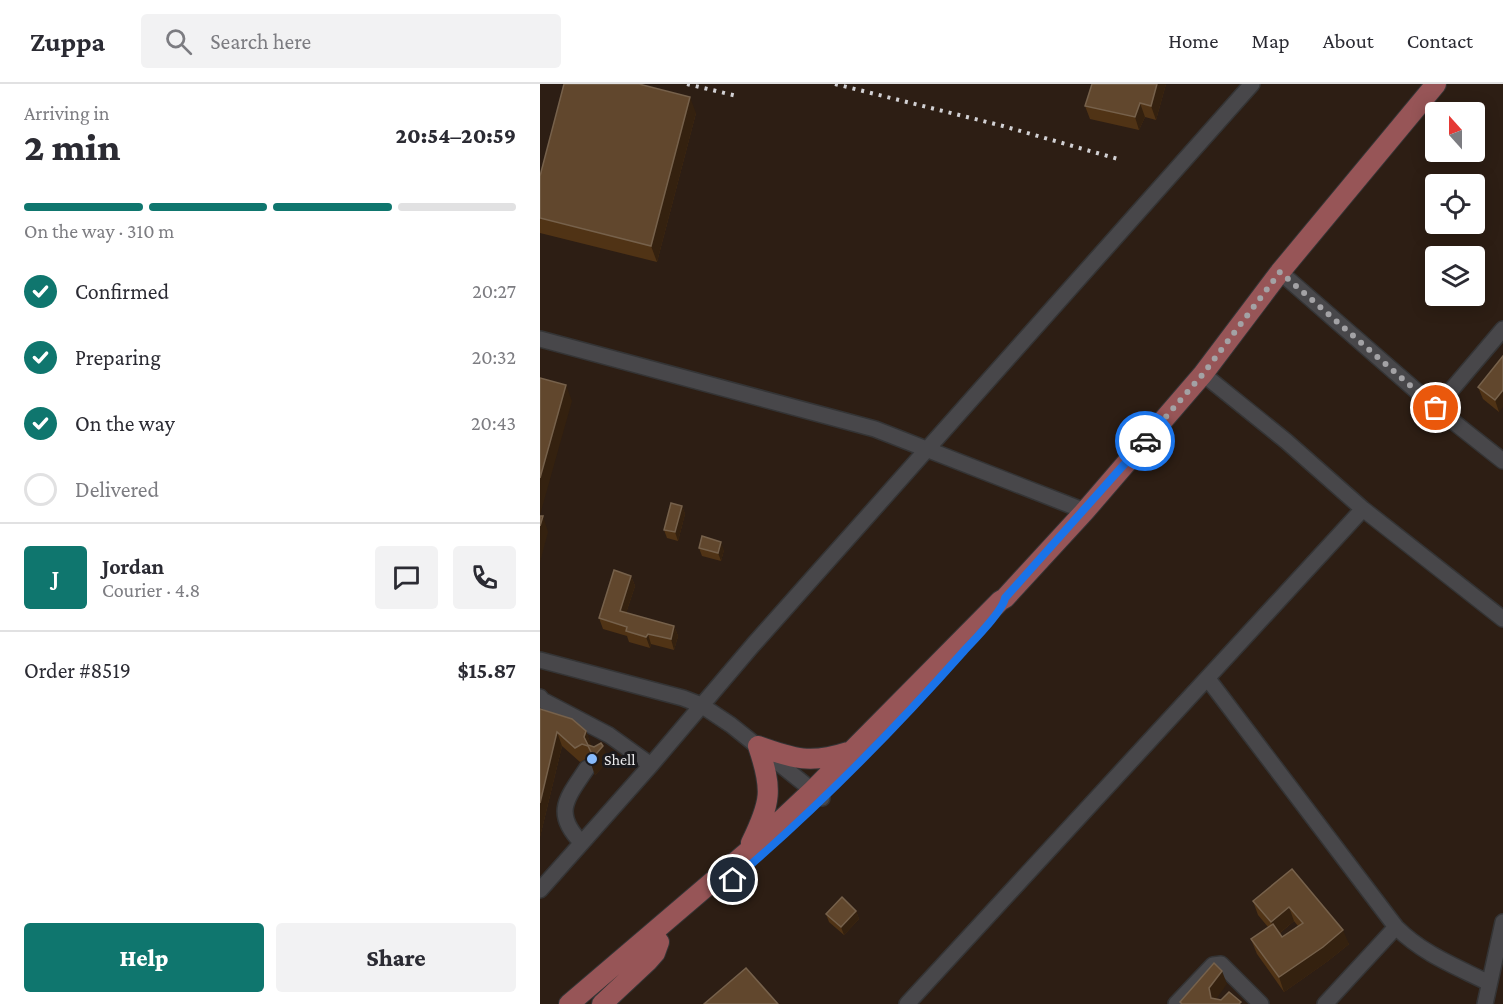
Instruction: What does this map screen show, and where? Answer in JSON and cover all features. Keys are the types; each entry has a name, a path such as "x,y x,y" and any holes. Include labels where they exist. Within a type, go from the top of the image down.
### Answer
{"main road":[{"path":"588,1004 747,868 817,794 851,752 999,601 1005,598 1203,374 1280,272 1436,84"},
{"path":"569,1004 817,794 934,685 979,635 1003,604 1005,598"},
{"path":"758,746 807,760 821,760 851,752"},
{"path":"747,852 765,812 769,795 768,780 758,746"},
{"path":"602,1004 648,961 655,953 658,942"}],"street":[{"path":"540,890 701,705 1252,84"},
{"path":"1280,272 1436,408 1503,461"},
{"path":"1436,408 1503,328"},
{"path":"540,339 875,429 1084,511"},
{"path":"1203,374 1286,441 1363,509 1503,619"},
{"path":"907,1004 1363,509"},
{"path":"540,660 675,695 701,705 731,725 817,794"},
{"path":"1208,679 1396,927 1412,943 1426,952 1489,983"},
{"path":"540,697 609,735 651,765"},
{"path":"599,751 609,735"},
{"path":"582,843 571,832 564,809 567,798 587,768"},
{"path":"1485,1004 1503,922"},
{"path":"1325,1004 1396,927"},
{"path":"1176,1004 1213,966 1221,964 1261,1004"},
{"path":"1228,997 1240,984"}],"shaded area":[{"path":"540,84 1503,84 1503,1004 540,1004"}],"building":[{"path":"564,84 639,84 690,97 651,246 540,218 540,176"},
{"path":"1092,84 1157,84 1151,106 1140,103 1135,117 1085,106"},
{"path":"1503,356 1503,390 1495,400 1478,387"},
{"path":"540,378 566,385 540,478"},
{"path":"671,503 682,506 675,532 664,530"},
{"path":"702,536 721,542 718,553 699,548"},
{"path":"614,570 631,576 620,611 674,626 671,639 648,634 646,637 626,631 627,627 599,618"},
{"path":"540,709 572,719 586,731 584,737 588,745 594,747 601,743 603,746 590,761 592,754 588,746 582,744 575,748 557,732 540,803"},
{"path":"1292,869 1343,930 1323,947 1279,977 1251,939 1273,924 1282,937 1303,923 1289,907 1271,922 1253,901"},
{"path":"842,897 856,911 841,927 826,914"},
{"path":"1214,963 1222,971 1209,988 1211,998 1221,1000 1229,992 1241,1002 1239,1004 1182,1004 1180,1002"},
{"path":"746,968 778,1004 704,1004"}],"railway":[{"path":"687,84 737,96"},
{"path":"835,84 1003,126 1118,159"}],"way so far":[{"path":"1145,441 1203,374 1280,272 1436,408"}],"place":[{"name":"Shell","path":"592,759"}],"route":[{"path":"733,880 822,798 934,685 979,635 1003,604 1005,598 1145,441"}]}
